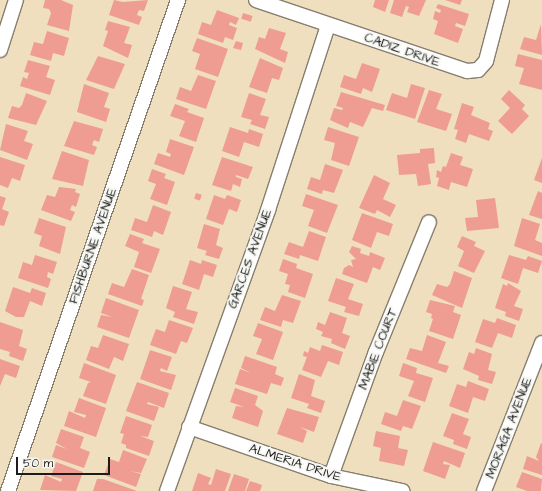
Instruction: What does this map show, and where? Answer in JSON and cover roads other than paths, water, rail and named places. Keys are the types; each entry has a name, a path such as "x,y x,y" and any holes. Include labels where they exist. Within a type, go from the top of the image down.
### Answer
{"street":[{"path":"0,50 16,0"},
{"name":"FISHBURNE AVENUE","path":"8,491 178,0"},
{"name":"CADIZ DRIVE","path":"256,0 455,69 478,70 486,61 502,0"},
{"name":"GARCES AVENUE","path":"167,491 268,210 328,24"},
{"name":"MABIE COURT","path":"331,476 376,352 429,222"},
{"name":"MORAGA AVENUE","path":"484,491 542,343"},
{"name":"ALMERIA DRIVE","path":"189,428 331,476 402,491"}]}
